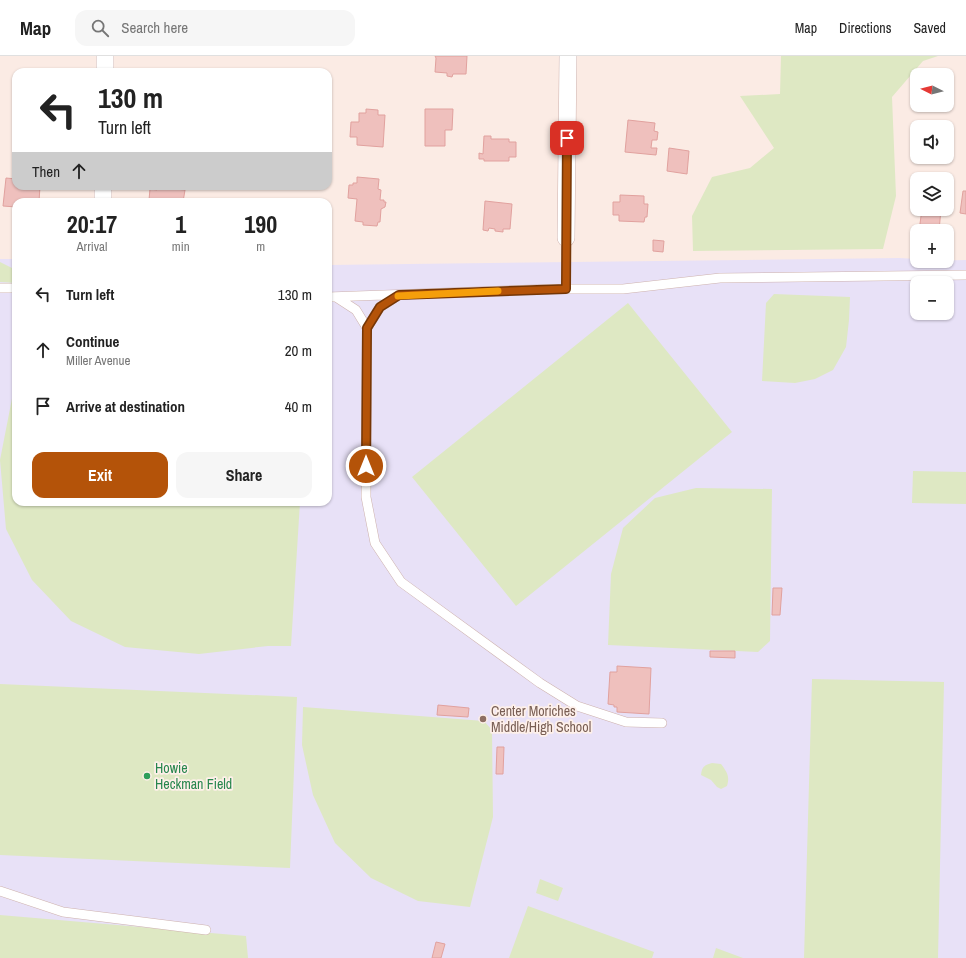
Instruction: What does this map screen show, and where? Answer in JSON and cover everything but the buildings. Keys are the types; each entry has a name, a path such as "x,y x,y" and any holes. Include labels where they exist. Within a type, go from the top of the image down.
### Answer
{"street":[{"path":"105,56 105,68"},
{"path":"566,238 568,56"}],"lane":[{"path":"566,238 566,289"},
{"path":"332,297 566,289 623,289 720,278 966,275"},
{"path":"0,288 12,288"},
{"path":"399,295 380,307 367,328 366,497 375,543 401,582 540,683 577,706 626,722 662,724"},
{"path":"332,297 356,310 367,328"},
{"path":"0,891 63,912 206,930"}],"shaded area":[{"name":"Center Moriches Middle/High School","path":"899,258 910,259 910,268 954,268 954,260 966,260 966,958 234,958 0,936 0,259 12,259 12,506 332,506 332,265"}],"green space":[{"path":"781,56 938,56 923,61 917,68 910,68 910,76 892,97 896,196 883,249 693,251 692,216 712,177 750,168 774,148 740,96 780,94"},
{"path":"0,262 12,268 12,283 0,282"},
{"path":"774,294 850,297 846,347 833,370 815,379 795,383 762,381 766,303"},
{"path":"628,303 732,432 516,606 412,477"},
{"path":"12,398 12,506 300,506 291,646 268,646 199,654 125,647 71,621 32,580 6,529 0,460"},
{"path":"913,471 966,472 966,504 912,503"},
{"path":"696,488 772,489 770,641 758,652 608,645 611,574 623,528 655,498"},
{"path":"812,679 944,682 938,958 804,958"},
{"name":"Howie Heckman Field","path":"0,684 297,697 290,868 0,855"},
{"path":"303,707 484,721 492,730 493,817 470,907 418,901 371,878 335,843 313,795 302,745"},
{"path":"712,763 721,764 727,774 727,786 721,789 711,780 701,775 704,766"},
{"path":"540,879 563,888 558,901 536,893"},
{"path":"528,906 654,952 652,958 509,958"},
{"path":"0,915 246,936 248,958 0,958"},
{"path":"716,948 743,958 713,958"}],"slow traffic":[{"path":"398,296 498,291"}],"place":[{"name":"Center Moriches Middle/High School","path":"483,719"},
{"name":"Howie Heckman Field","path":"147,776"}],"route":[{"path":"366,466 367,328 380,307 399,295 566,289 567,138"}]}
